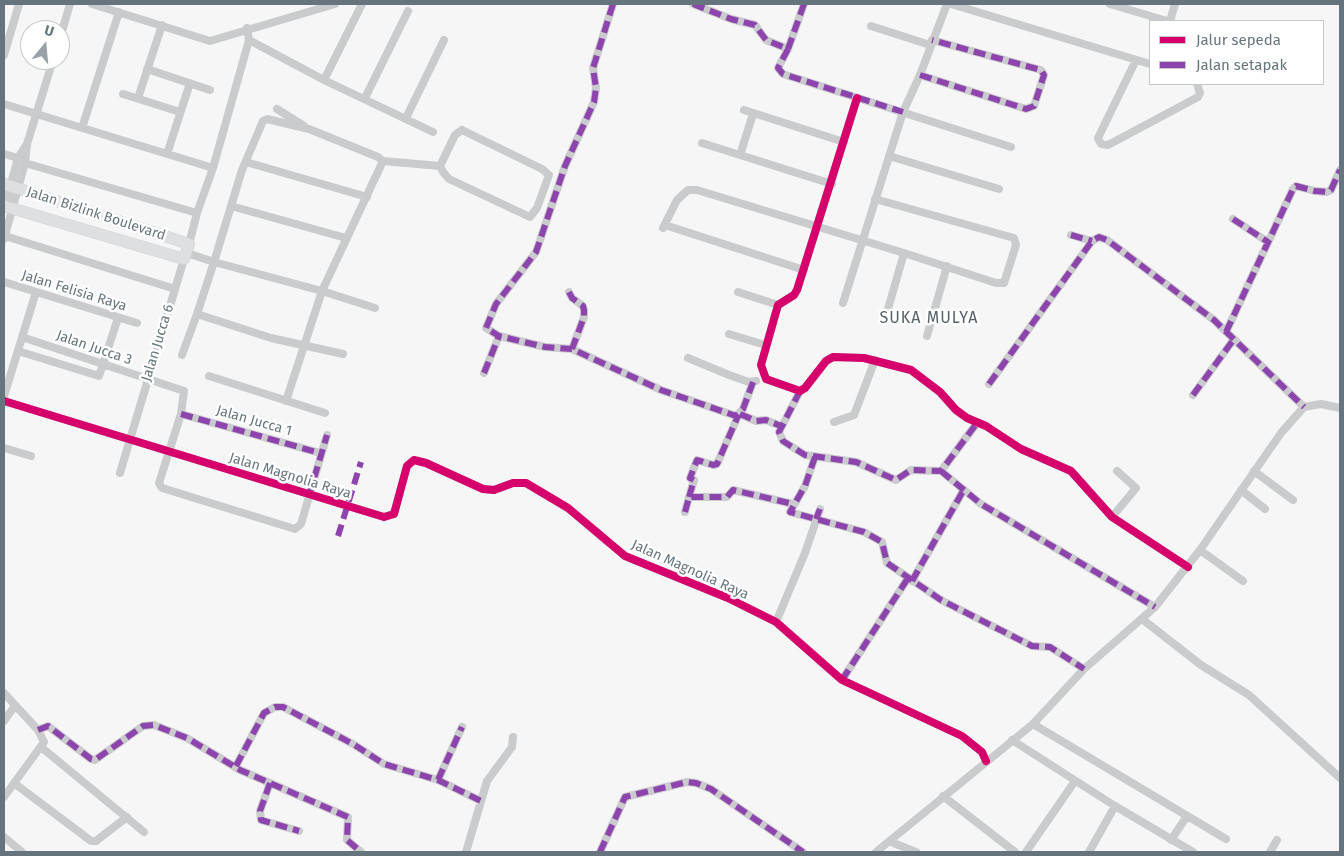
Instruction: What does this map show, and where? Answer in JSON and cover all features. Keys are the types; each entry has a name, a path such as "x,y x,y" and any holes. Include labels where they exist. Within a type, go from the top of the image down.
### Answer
{"street":[{"path":"4,55 19,4"},
{"path":"65,20 70,4"},
{"path":"92,4 210,41 247,28 335,4"},
{"path":"306,4 310,12"},
{"path":"324,80 362,4"},
{"path":"613,4 593,68 596,88 594,102 564,166 536,252 496,304 486,326 487,330 499,336 545,347 572,349 661,390 756,421 766,420 781,426"},
{"path":"693,4 710,6 731,19 755,25 766,40 788,48"},
{"path":"804,4 788,48 778,68 780,72 1011,147"},
{"path":"843,303 903,112 920,75 947,4"},
{"path":"952,4 1149,64"},
{"path":"1110,4 1165,20"},
{"path":"1168,20 1176,4"},
{"path":"365,98 408,11"},
{"path":"82,128 119,12"},
{"path":"138,98 162,26"},
{"path":"871,26 1041,70 1044,75 1034,106 1026,109 920,75"},
{"path":"247,28 249,40 324,80 433,132"},
{"name":"Jalan Jucca 6","path":"120,473 213,168 249,40"},
{"path":"406,118 444,40"},
{"path":"1136,60 1098,138 1101,144 1108,145 1198,97 1200,93 1197,85"},
{"path":"147,69 210,90"},
{"path":"11,186 25,163 27,144 50,70"},
{"path":"167,154 190,83"},
{"path":"123,94 180,112"},
{"path":"800,391 766,379 761,365 765,345 778,305 794,295 804,270 857,98"},
{"path":"4,104 213,168"},
{"path":"276,109 309,129"},
{"path":"744,110 844,142"},
{"path":"740,155 753,114"},
{"path":"182,355 246,162 263,121 267,119 309,129 378,157 383,161 440,166 450,179 530,217 537,208 549,175 542,169 462,130 455,135 440,166"},
{"path":"702,143 832,184"},
{"path":"27,144 18,158 11,186 6,207 4,237 175,289"},
{"path":"4,154 18,158"},
{"path":"889,156 998,189"},
{"path":"286,401 322,291 383,161"},
{"path":"246,162 367,197"},
{"path":"25,163 198,213"},
{"path":"1226,332 1296,186 1327,192 1331,190 1340,170"},
{"name":"Jalan Bizlink Boulevard","path":"11,186 187,252"},
{"path":"804,270 664,227 677,200 692,189 862,239 1003,284 1015,239 875,199"},
{"path":"231,206 346,238"},
{"name":"Jalan Bizlink Boulevard","path":"6,207 187,252"},
{"path":"1233,219 1268,242"},
{"path":"1071,235 1092,241"},
{"path":"989,384 1092,241 1099,237 1106,240 1214,320 1304,407"},
{"path":"187,252 214,262 322,291 375,308"},
{"path":"886,316 904,252"},
{"path":"926,336 947,266"},
{"name":"Jalan Felisia Raya","path":"4,282 137,323"},
{"path":"4,396 36,292"},
{"path":"569,292 572,298 583,306 584,310 584,317 572,349"},
{"path":"738,292 778,305"},
{"path":"197,314 271,338 342,354"},
{"path":"18,350 99,376 118,318"},
{"path":"729,334 765,345"},
{"path":"484,373 499,336"},
{"name":"Jalan Jucca 3","path":"22,337 104,363 147,380 182,390 184,394 181,414"},
{"path":"1193,395 1234,339"},
{"path":"688,358 754,382"},
{"path":"1155,607 981,504 941,471 911,470 896,480 856,462 799,453 782,441 779,436 781,426 800,391 830,358 875,360 910,370 940,392 956,410 977,423 986,426 1021,449 1071,471 1112,517 1188,567"},
{"path":"834,422 854,415 875,360"},
{"path":"209,376 325,413"},
{"path":"684,512 694,480 690,478 697,460 713,465 717,464 754,382 764,376"},
{"name":"Jalan Magnolia Raya","path":"4,400 384,517 392,516 396,509 408,466 414,460 426,463 483,489 494,490 513,483 526,483 568,508 625,556 728,598 776,622 842,680 962,736 982,752 986,761"},
{"path":"876,852 891,842 943,796 1033,724 1084,669 1155,607 1188,567 1281,433 1304,407 1321,404 1340,408"},
{"path":"181,414 159,483 162,488 295,529 301,524 320,453 327,435"},
{"name":"Jalan Jucca 1","path":"181,414 320,453"},
{"path":"941,471 977,423"},
{"path":"4,448 31,456"},
{"path":"815,457 804,486 790,511 792,514 826,520 858,529 881,541 885,561 941,600 1032,646 1050,647 1084,669"},
{"path":"1112,517 1136,488 1117,471"},
{"path":"1254,471 1293,500"},
{"path":"689,497 727,497 733,490 793,504"},
{"path":"1241,490 1265,509"},
{"path":"842,680 910,580 963,491"},
{"path":"776,622 820,510"},
{"path":"1200,550 1243,581"},
{"path":"1142,619 1201,665 1249,694 1340,778"},
{"path":"4,693 14,707 38,730 44,742 4,797"},
{"path":"4,721 14,707"},
{"path":"236,766 264,713 275,707 283,707 353,744 384,764 438,780 482,801"},
{"path":"1033,724 1226,840"},
{"path":"38,730 48,726 91,759 95,760 143,726 154,725 187,738 240,770 348,817 348,840 361,852"},
{"path":"438,780 462,727"},
{"path":"466,852 488,781 512,747 513,736"},
{"path":"1012,740 1172,840 1179,849 1193,852"},
{"path":"41,747 144,832"},
{"path":"1026,852 1075,781"},
{"path":"600,852 625,797 687,782 696,783 711,789 803,852"},
{"path":"14,783 91,841 96,841 127,817"},
{"path":"270,783 260,811 261,820 300,831"},
{"path":"943,796 1015,852"},
{"path":"1088,852 1115,806"},
{"path":"1172,840 1187,816"},
{"path":"4,837 13,849 22,852"},
{"path":"1270,852 1277,840"},
{"path":"891,842 916,852"}],"marked path":[{"path":"613,4 593,68 596,88 594,102 565,166 536,252 496,304 486,328 499,336 545,347 572,349 661,390 736,416 743,409 753,382"},
{"path":"693,4 731,19 755,25 766,40 788,49 778,68 783,74 903,112"},
{"path":"788,49 804,4"},
{"path":"920,75 1026,109 1034,106 1044,75 1041,70 932,40"},
{"path":"1226,332 1293,189 1296,186 1327,192 1331,190 1340,170"},
{"path":"1233,219 1268,242"},
{"path":"1071,235 1092,241"},
{"path":"989,384 1092,241 1099,237 1107,240 1214,320 1304,407"},
{"path":"569,292 572,298 583,306 584,310 584,317 572,349"},
{"path":"484,373 499,336"},
{"path":"1193,395 1234,339"},
{"path":"800,391 779,432 783,441 805,455 856,462 896,480 911,470 941,471 977,423"},
{"path":"181,414 320,453"},
{"path":"740,414 756,421 766,420 781,426"},
{"path":"689,497 694,480 690,478 697,460 713,465 717,464 738,416"},
{"path":"309,495 327,435"},
{"path":"815,457 805,486 790,512 864,532 882,542 887,563 941,600 1032,646 1050,647 1084,669"},
{"path":"338,536 361,462"},
{"path":"941,471 981,504 1155,607"},
{"path":"685,512 689,497 727,497 733,490 793,504"},
{"path":"912,581 963,491"},
{"path":"816,519 820,509"},
{"path":"842,680 908,578"},
{"path":"236,766 264,713 275,707 283,707 353,744 384,764 438,780 481,801"},
{"path":"38,730 48,726 91,759 95,760 143,726 154,725 187,738 240,770 348,817 347,840 361,852"},
{"path":"438,780 462,727"},
{"path":"600,852 625,797 687,782 696,783 711,789 803,852"},
{"path":"270,783 260,811 261,820 299,831"}],"cycle path":[{"path":"857,98 797,290 794,295 778,305 761,365 766,379 800,391 805,388 826,361 833,357 864,358 911,370 940,392 956,410 967,418 986,426 1021,449 1071,471 1112,517 1188,567"},
{"path":"4,401 384,517 394,514 407,466 414,460 426,463 483,489 494,490 513,483 526,483 568,508 625,556 728,598 776,622 842,680 962,736 982,752 986,761"}],"district":[{"name":"SUKA MULYA","path":"929,319"}]}
